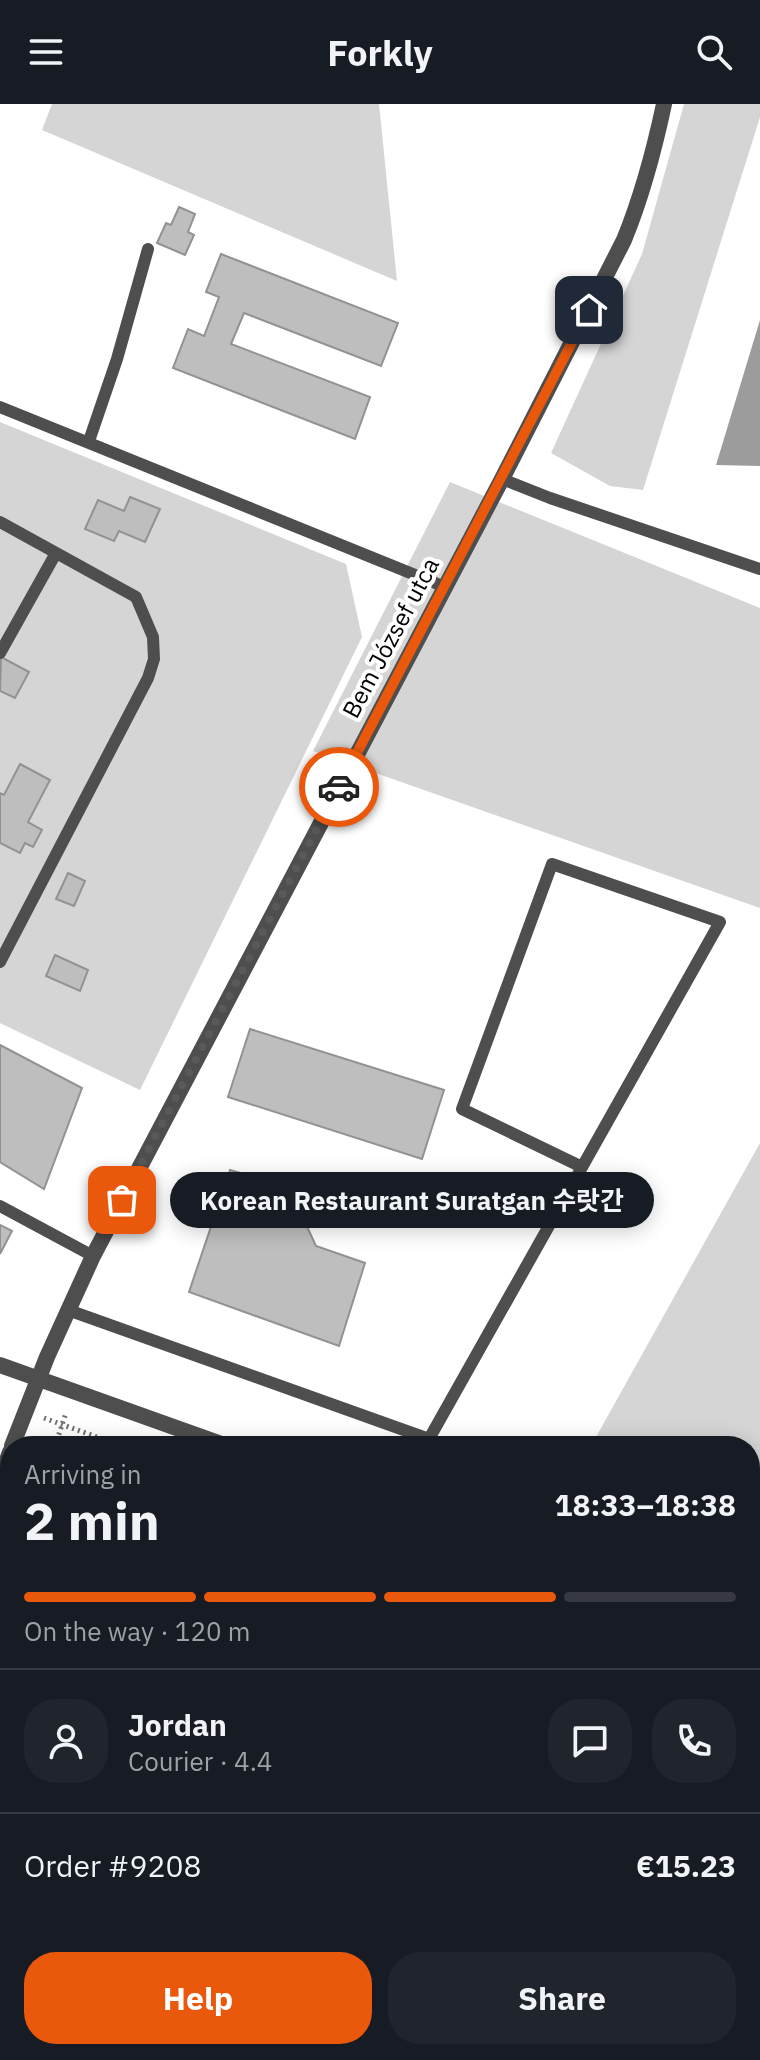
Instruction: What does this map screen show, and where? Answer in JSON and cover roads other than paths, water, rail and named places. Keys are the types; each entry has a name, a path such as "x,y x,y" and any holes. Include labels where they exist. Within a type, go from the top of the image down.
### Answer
{"street":[{"name":"Bem József utca","path":"16,1436 93,1256 502,479 624,240 654,153 664,104"},
{"path":"0,1365 199,1436"}],"lane":[{"path":"89,441 117,359 148,249"},
{"path":"0,407 445,587"},
{"path":"502,479 760,569"},
{"path":"0,522 136,597 153,637 154,659 148,678 0,962"},
{"path":"0,653 56,553"},
{"path":"431,1436 720,922 552,864 462,1109 582,1167"},
{"path":"0,1206 93,1256"},
{"path":"68,1310 421,1436"}],"place":[{"name":"Korean Restaurant Suratgan 수랏간","path":"122,1200"}]}
